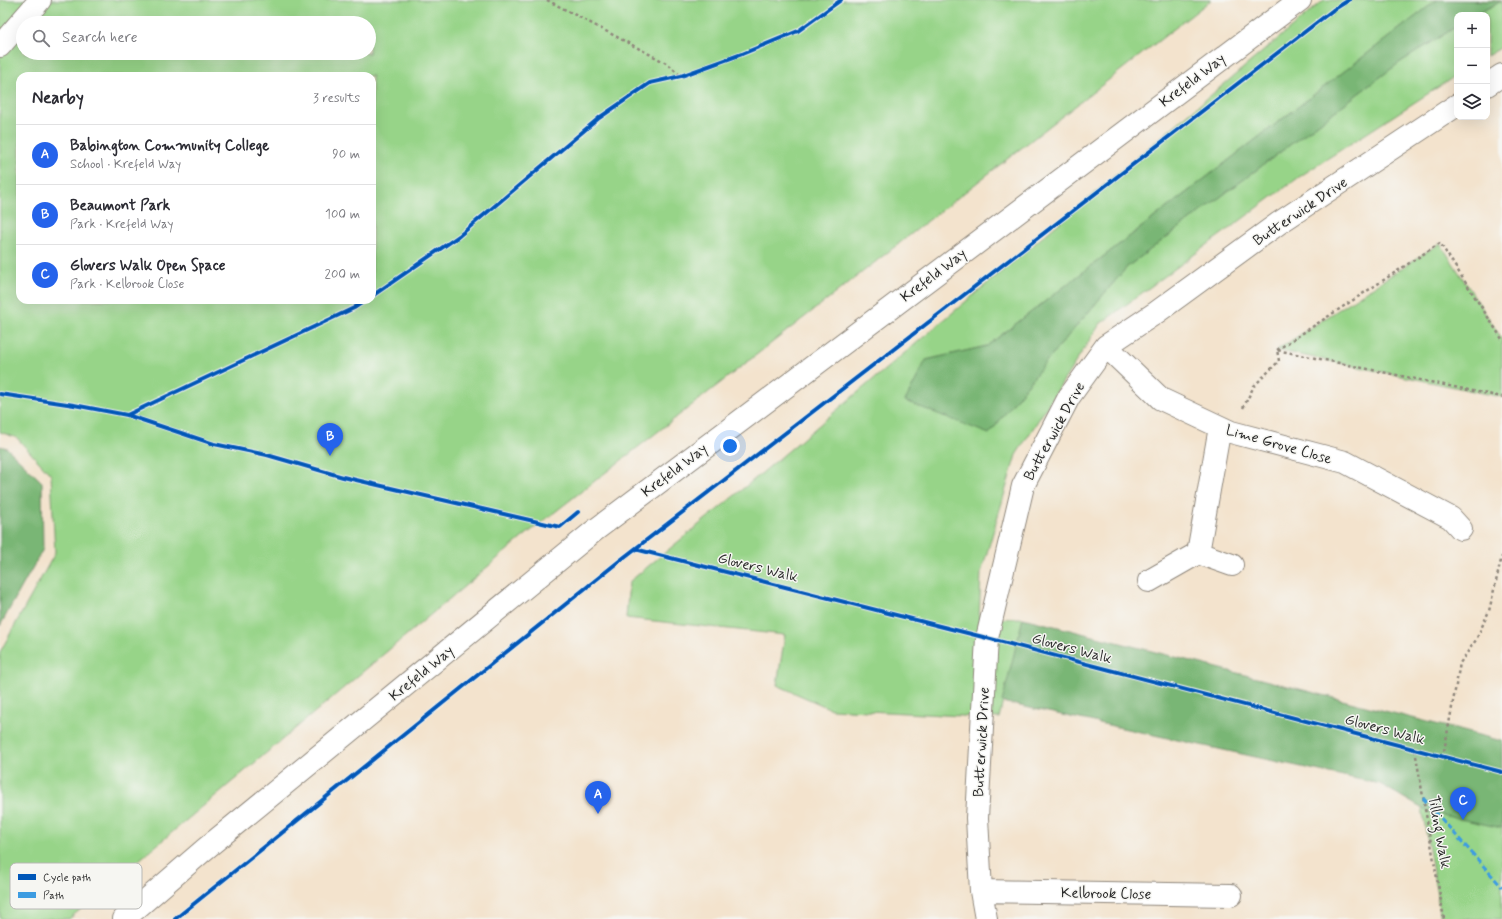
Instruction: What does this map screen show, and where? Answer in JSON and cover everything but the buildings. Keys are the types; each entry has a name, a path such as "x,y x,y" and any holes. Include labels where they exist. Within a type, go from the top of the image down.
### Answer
{"main road":[{"path":"26,16 40,0"},
{"name":"Krefeld Way","path":"142,903 204,850 594,531 1034,198 1300,0"},
{"path":"0,46 16,28"},
{"path":"1488,84 1502,75"},
{"name":"Butterwick Drive","path":"986,919 981,891 976,818 987,638 1023,486 1069,397 1106,346 1157,312 1279,223 1454,107"},
{"name":"Lime Grove Close","path":"1106,346 1162,399 1225,429 1345,462 1451,518 1461,529"},
{"path":"1149,581 1198,553 1225,429"},
{"path":"1198,553 1232,565"},
{"name":"Kelbrook Close","path":"981,891 1231,895"},
{"name":"Krefeld Way","path":"124,919 136,909"}],"path":[{"path":"547,0 668,64 681,76"},
{"path":"673,77 688,73"},
{"path":"1277,350 1440,243 1502,339"},
{"path":"1277,350 1502,397"},
{"path":"1225,429 1254,386 1279,361 1277,350"},
{"path":"1443,757 1460,663 1476,640 1489,611 1502,556"}],"green space":[{"path":"0,0 1211,0 523,537 136,863 10,863 10,909 81,909 69,919 0,919 0,652 55,553 51,475 17,438 0,432"},
{"path":"1324,0 1437,0 987,346 926,360 989,434 1044,364 1127,267 1399,63 1454,28 1454,77 1302,175 1100,324 1016,455 981,573 979,619 1023,618 999,718 831,709 777,685 785,635 626,618 629,582 762,473"},
{"path":"1437,0 1502,1 1480,12 1454,12 1454,28 1399,63 1127,267 1044,364 989,434 905,401 926,360 987,346"},
{"path":"1502,1 1502,47 1490,54 1490,12 1480,12"},
{"path":"1440,243 1502,339 1502,397 1277,350"},
{"path":"0,446 7,448 42,482 43,549 0,626"},
{"path":"1023,618 1502,741 1502,828 1428,812 1380,784 1002,702"},
{"path":"1412,750 1502,774 1502,919 1441,919"}],"marked path":[{"path":"1423,798 1502,887"}],"cycle path":[{"path":"376,293 459,236 599,118 650,83 681,76 742,54 798,31 841,0"},
{"path":"175,919 618,562 1333,10 1349,0"},
{"path":"127,415 360,304"},
{"path":"0,394 74,405 127,415 214,444 267,455 343,477 560,527 578,512"},
{"name":"Glovers Walk","path":"635,549 987,638 1502,772"}],"place":[{"name":"Beaumont Park","path":"330,456"},
{"name":"Babington Community College","path":"598,814"},
{"name":"Glovers Walk Open Space","path":"1463,820"}]}
